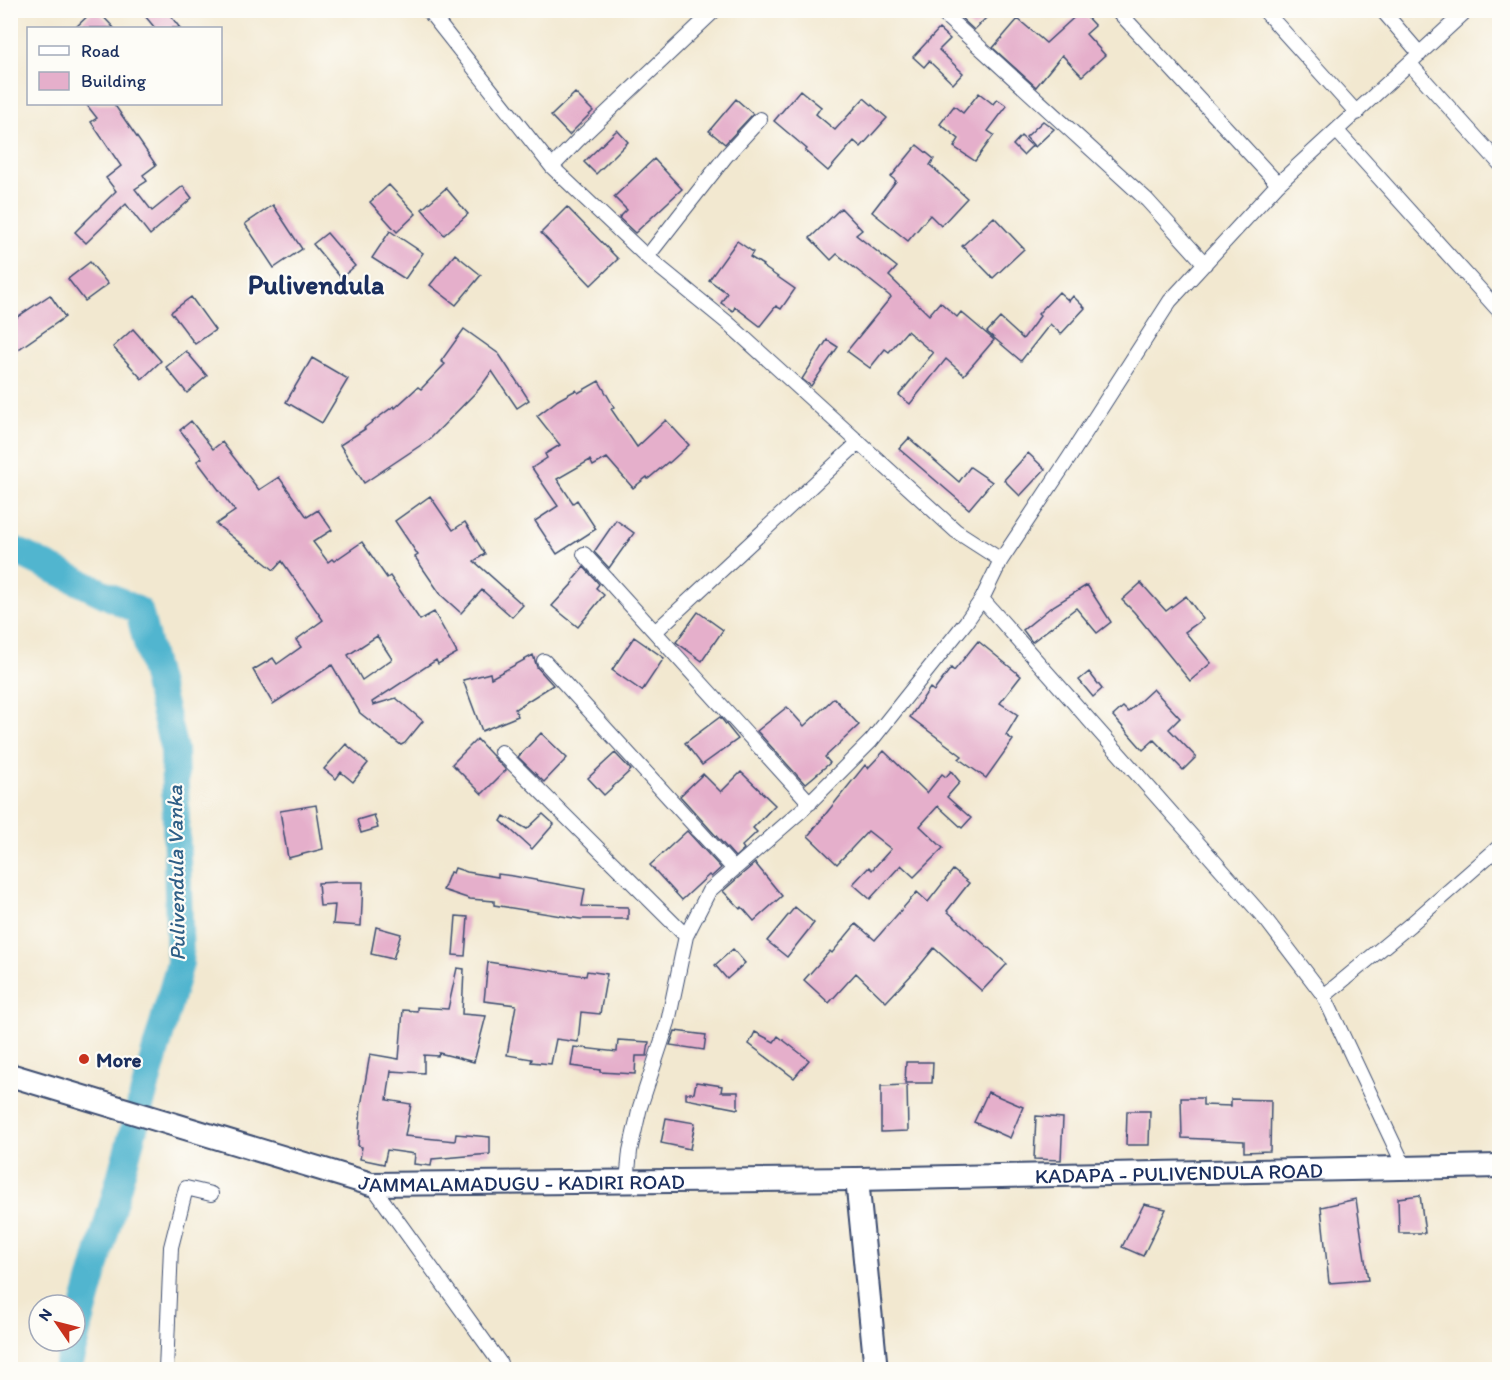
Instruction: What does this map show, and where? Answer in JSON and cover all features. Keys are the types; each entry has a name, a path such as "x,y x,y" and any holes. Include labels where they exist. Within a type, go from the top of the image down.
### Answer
{"main road":[{"name":"JAMMALAMADUGU - KADIRI ROAD","path":"10,1075 371,1184 857,1179"},
{"name":"KADAPA - PULIVENDULA ROAD","path":"857,1179 1500,1166"},
{"path":"857,1179 876,1370"}],"street":[{"path":"428,10 552,167 647,257 729,324 956,531 1001,560"},
{"path":"552,167 715,10"},
{"path":"939,10 1147,200 1205,264"},
{"path":"1117,10 1278,184"},
{"path":"1264,10 1357,113"},
{"path":"1382,10 1420,54"},
{"path":"627,1182 630,1151 668,1022 686,936 709,891 810,803 871,741 966,622 982,599 1001,560 1170,301 1278,184 1466,11"},
{"path":"1410,64 1500,164"},
{"path":"647,257 726,156 760,119"},
{"path":"1337,131 1500,312"},
{"path":"655,632 859,442"},
{"path":"584,554 810,803"},
{"path":"982,599 1267,921 1324,996 1405,1168"},
{"path":"544,661 734,869"},
{"path":"501,752 686,936"},
{"path":"1324,996 1500,846"},
{"path":"371,1184 500,1364 500,1370"},
{"path":"166,1370 171,1247 186,1188 211,1194"}],"building":[{"path":"94,10 97,10 113,27 76,27"},
{"path":"140,10 166,10 179,27 154,27"},
{"path":"963,10 994,10 974,30 958,15"},
{"path":"1081,11 1095,26 1086,34 1105,55 1082,76 1062,55 1036,87 993,48 1018,19 1046,43"},
{"path":"939,29 950,39 939,50 963,73 953,84 929,61 924,67 913,57"},
{"path":"800,90 821,107 816,114 835,130 864,98 887,118 861,147 854,141 828,171 805,151 807,149 774,121"},
{"path":"575,93 593,111 569,135 551,116"},
{"path":"979,93 993,104 997,99 1007,106 988,131 994,135 975,161 954,147 959,139 940,124 954,106 963,113"},
{"path":"736,99 753,114 725,144 709,131"},
{"path":"87,105 115,105 156,165 143,175 147,181 135,189 152,211 183,186 192,198 150,235 126,204 86,243 75,232 116,191 106,178 121,166 91,122 97,118"},
{"path":"1043,121 1054,129 1035,147 1026,137"},
{"path":"617,130 628,142 596,174 584,162"},
{"path":"1021,136 1032,146 1023,155 1013,145"},
{"path":"917,145 934,159 930,165 967,198 941,226 930,215 908,241 872,212 896,181 891,177"},
{"path":"654,159 682,189 635,233 619,218 627,210 614,197"},
{"path":"389,185 416,214 397,232 370,202"},
{"path":"446,188 468,214 444,235 422,209"},
{"path":"273,205 302,249 274,268 245,224"},
{"path":"567,207 618,259 591,285 541,233"},
{"path":"841,208 862,230 856,235 897,267 889,276 929,315 940,302 957,317 961,312 994,340 964,375 946,359 910,404 899,395 933,353 907,331 889,352 885,349 870,368 847,351 891,297 837,254 831,260 810,238"},
{"path":"994,217 1024,249 993,278 962,246"},
{"path":"390,231 423,253 405,279 372,258"},
{"path":"327,233 355,266 341,278 313,244"},
{"path":"737,241 753,252 750,257 795,289 781,309 776,306 760,326 735,307 733,311 721,303 727,293 709,280"},
{"path":"455,254 481,275 456,305 430,285"},
{"path":"90,262 108,284 85,301 68,279"},
{"path":"1059,292 1069,301 1073,296 1085,308 1061,334 1050,324 1021,361 987,332 1000,318 1023,339 1040,316 1038,314"},
{"path":"50,295 65,317 10,355 10,322"},
{"path":"191,297 215,330 195,344 171,312"},
{"path":"133,329 161,361 142,379 113,347"},
{"path":"464,329 499,354 529,400 517,408 492,371 479,389 430,439 364,483 340,445 394,406 395,408 418,387 421,389 445,364 441,361"},
{"path":"827,340 838,347 811,386 802,379"},
{"path":"186,351 207,376 187,393 166,367"},
{"path":"312,358 348,379 322,423 286,402"},
{"path":"599,381 614,407 611,409 637,447 666,420 689,445 669,463 633,488 607,458 593,466 590,460 557,479 573,503 577,500 596,529 557,554 535,521 558,506 532,468 547,458 545,454 560,445 537,416 558,400 576,390 578,393"},
{"path":"191,421 213,449 222,442 259,490 279,477 307,517 318,510 332,530 313,542 328,562 332,559 334,561 362,542 387,578 390,576 420,620 434,612 457,653 438,664 436,660 372,702 373,705 396,698 423,721 405,743 401,745 360,713 332,665 273,704 253,670 273,658 277,664 301,647 296,640 323,620 282,561 274,570 216,524 235,511 197,461 202,458 180,430","holes":["377,636 392,659 362,680 348,655"]},
{"path":"909,438 959,482 970,467 992,482 969,509 899,449"},
{"path":"1028,453 1045,469 1020,496 1004,480"},
{"path":"430,496 453,530 465,522 485,554 474,561 523,605 512,617 482,590 461,613 441,595 415,557 418,555 395,521"},
{"path":"616,520 634,533 609,568 594,552"},
{"path":"584,567 599,584 596,588 604,595 578,627 552,606"},
{"path":"1141,583 1166,611 1186,596 1203,619 1185,632 1211,663 1190,681 1122,600"},
{"path":"1087,585 1111,622 1097,633 1076,608 1032,642 1023,630 1050,608"},
{"path":"698,612 723,630 702,661 676,642"},
{"path":"634,637 664,658 642,691 612,670"},
{"path":"978,641 1021,676 1000,703 1018,715 1006,735 1013,740 986,778 959,759 962,756 910,717 930,688 934,691 951,668 954,671"},
{"path":"533,655 537,667 553,685 515,709 518,716 482,731 463,680 490,673 491,678"},
{"path":"1089,672 1102,689 1093,697 1079,680"},
{"path":"1153,689 1180,718 1169,729 1196,757 1183,770 1154,740 1143,750 1113,716 1123,707 1128,712"},
{"path":"834,698 859,725 825,757 830,763 805,784 757,731 787,707 804,726"},
{"path":"720,717 738,739 702,765 685,743"},
{"path":"541,733 567,758 544,782 518,757"},
{"path":"477,739 506,770 482,794 452,764"},
{"path":"346,744 368,763 353,782 341,772 336,779 324,769"},
{"path":"884,751 927,793 942,774 946,777 951,771 960,782 947,797 971,818 962,828 938,806 920,826 943,848 914,877 901,865 870,899 853,884 869,867 872,870 891,849 868,831 837,864 808,836 865,765 868,768"},
{"path":"615,753 631,770 604,795 588,778"},
{"path":"741,772 775,805 753,828 757,832 742,846 744,849 735,857 680,796 703,774 721,792"},
{"path":"316,805 323,849 288,858 280,811"},
{"path":"543,814 554,824 532,849 501,821 504,816 527,829"},
{"path":"374,815 378,828 361,833 357,820"},
{"path":"687,831 721,868 711,877 709,875 682,900 650,865"},
{"path":"755,863 782,896 754,921 723,891"},
{"path":"455,868 467,872 498,877 498,874 513,876 585,889 582,906 628,907 628,919 580,919 494,905 494,901 470,899 443,890 450,872 453,873"},
{"path":"953,870 969,883 947,911 1007,964 982,991 934,948 886,1002 856,973 829,1003 804,980 830,951 832,953 856,924 875,940 917,892 928,902"},
{"path":"363,882 361,926 333,924 335,905 320,906 318,883"},
{"path":"795,907 814,923 787,957 767,941"},
{"path":"456,916 468,917 465,956 453,955"},
{"path":"376,927 401,934 393,959 371,954"},
{"path":"733,949 745,963 727,979 715,965"},
{"path":"488,962 586,976 587,971 607,974 600,1014 581,1012 578,1042 556,1039 551,1064 531,1062 532,1059 507,1055 516,1005 484,1001"},
{"path":"457,968 464,969 462,1014 486,1016 474,1062 439,1053 438,1056 424,1055 424,1073 391,1071 387,1100 411,1104 405,1136 455,1141 456,1134 490,1137 490,1154 432,1159 431,1166 414,1164 415,1154 387,1150 384,1164 360,1159 362,1147 358,1146 361,1106 370,1054 399,1059 403,1010 417,1011 417,1007 448,1009"},
{"path":"675,1031 706,1035 704,1050 670,1045"},
{"path":"755,1032 774,1042 778,1036 809,1060 794,1078 749,1044"},
{"path":"618,1040 649,1042 647,1056 636,1056 635,1074 600,1072 600,1070 571,1066 574,1047 617,1052"},
{"path":"906,1062 933,1062 932,1083 905,1083"},
{"path":"696,1082 722,1086 721,1092 738,1092 738,1109 686,1099 686,1093 694,1093"},
{"path":"907,1085 908,1131 881,1132 881,1086"},
{"path":"988,1092 1023,1107 1010,1138 974,1122"},
{"path":"1181,1098 1203,1098 1203,1105 1231,1106 1231,1099 1271,1100 1270,1151 1244,1152 1244,1141 1182,1138"},
{"path":"1127,1111 1150,1111 1149,1145 1126,1145"},
{"path":"1036,1116 1063,1118 1061,1160 1034,1159"},
{"path":"666,1118 695,1123 690,1149 661,1143"},
{"path":"1420,1195 1425,1233 1399,1233 1398,1198"},
{"path":"1356,1199 1368,1280 1329,1283 1321,1207"},
{"path":"1144,1204 1166,1209 1143,1256 1122,1247"}],"waterway":[{"name":"Pulivendula Vanka","path":"10,548 139,611 174,750 180,963 87,1297"},
{"name":"Pulivendula Vanka","path":"67,1370 72,1353"}],"place":[{"name":"More","path":"84,1059"}],"district":[{"name":"Pulivendula","path":"316,284"}]}
